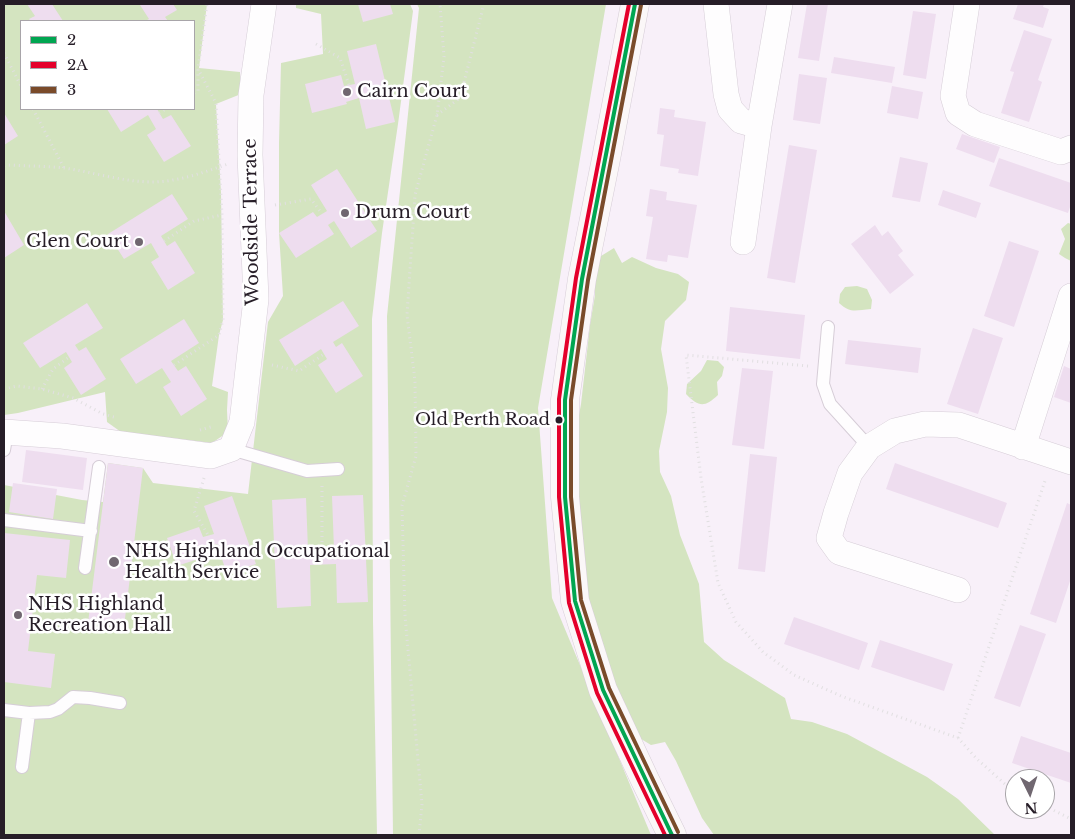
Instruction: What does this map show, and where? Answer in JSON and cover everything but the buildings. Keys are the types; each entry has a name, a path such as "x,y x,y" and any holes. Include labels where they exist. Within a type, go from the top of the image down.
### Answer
{"main road":[{"path":"635,4 582,279 566,400 565,497 575,601 603,690 644,780 672,835"}],"street":[{"name":"Woodside Terrace","path":"221,452 242,422 256,299 250,155 251,95 264,4"},
{"path":"716,4 726,94 730,109 741,121 759,126"},
{"path":"744,242 759,126 780,4"},
{"path":"967,4 953,96 958,113 975,124 1061,152 1071,148"},
{"path":"1023,447 1071,296"},
{"path":"958,590 839,552 828,538 850,473 869,447 895,431 925,424 959,425 1062,459"},
{"path":"5,438 62,436 221,452"}],"lane":[{"path":"828,327 823,384 830,404 869,447"},
{"path":"221,452 307,471 338,469"},
{"path":"85,568 99,467"},
{"path":"4,520 90,531"},
{"path":"4,710 29,713 50,712 58,709 72,697 120,703"},
{"path":"22,767 29,713"}],"path":[{"path":"195,92 198,91 198,69 208,4"},
{"path":"419,835 422,804 405,616 402,506 416,456 415,381 407,315 415,195 437,115 444,58 440,4"},
{"path":"437,115 460,98 484,4"},
{"path":"316,44 340,58 349,85"},
{"path":"4,53 20,84"},
{"path":"174,365 219,335 223,320 222,215 216,103 198,69"},
{"path":"34,110 64,168"},
{"path":"159,113 164,110"},
{"path":"4,166 64,168 142,182 172,180 208,172 250,155"},
{"path":"252,209 311,199 322,214"},
{"path":"164,241 194,221 222,215"},
{"path":"249,360 299,371 324,354"},
{"path":"823,368 686,355 701,478 718,583 736,622 763,652 794,675 841,696 958,738 977,759 1005,784"},
{"path":"42,389 54,369 69,357"},
{"path":"4,389 17,386 42,389 74,398 103,414 120,419"},
{"path":"193,432 242,422"},
{"path":"208,535 194,510 221,452"},
{"path":"958,738 1062,459"},
{"path":"322,470 322,550"},
{"path":"1055,811 1071,819"}],"green space":[{"path":"4,4 207,4 199,68 240,72 241,94 216,104 221,193 223,320 212,386 228,392 228,432 212,443 121,432 107,422 105,392 4,415"},
{"path":"296,4 410,4 413,11 372,319 373,621 377,835 4,835 4,485 82,500 103,502 108,463 143,468 153,483 248,494 268,322 283,296 279,233 281,63 323,54 321,14 296,8"},
{"path":"417,4 606,4 538,408 552,598 651,835 393,835 387,316 419,8"},
{"path":"1068,223 1071,224 1071,261 1059,254 1065,239 1061,229"},
{"path":"614,248 622,263 632,257 656,268 678,274 689,282 686,300 665,321 661,349 668,388 667,412 659,451 660,472 671,496 680,535 699,584 704,642 724,660 785,698 791,719 812,722 847,734 927,777 958,799 997,835 714,835 702,818 676,761 665,742 651,745 623,728 594,663 569,471 581,404 595,295 595,275 601,256"},
{"path":"857,286 867,289 872,300 871,309 850,310 839,303 840,294 845,287"},
{"path":"707,360 718,361 724,367 722,376 717,382 718,395 709,402 702,404 686,394 687,384 701,371"}],"transit line":[{"name":"2A","path":"629,4 576,278 559,399 559,497 569,603 597,693 665,835"},
{"name":"2","path":"635,4 582,279 565,400 565,497 575,601 603,690 672,835"},
{"name":"3","path":"641,5 588,280 571,400 571,497 581,600 609,688 678,832"}],"place":[{"name":"Cairn Court","path":"347,92"},
{"name":"Drum Court","path":"345,213"},
{"name":"Glen Court","path":"139,242"},
{"name":"Old Perth Road","path":"559,420"},
{"name":"NHS Highland Occupational Health Service","path":"114,562"},
{"name":"NHS Highland Recreation Hall","path":"18,615"}]}
